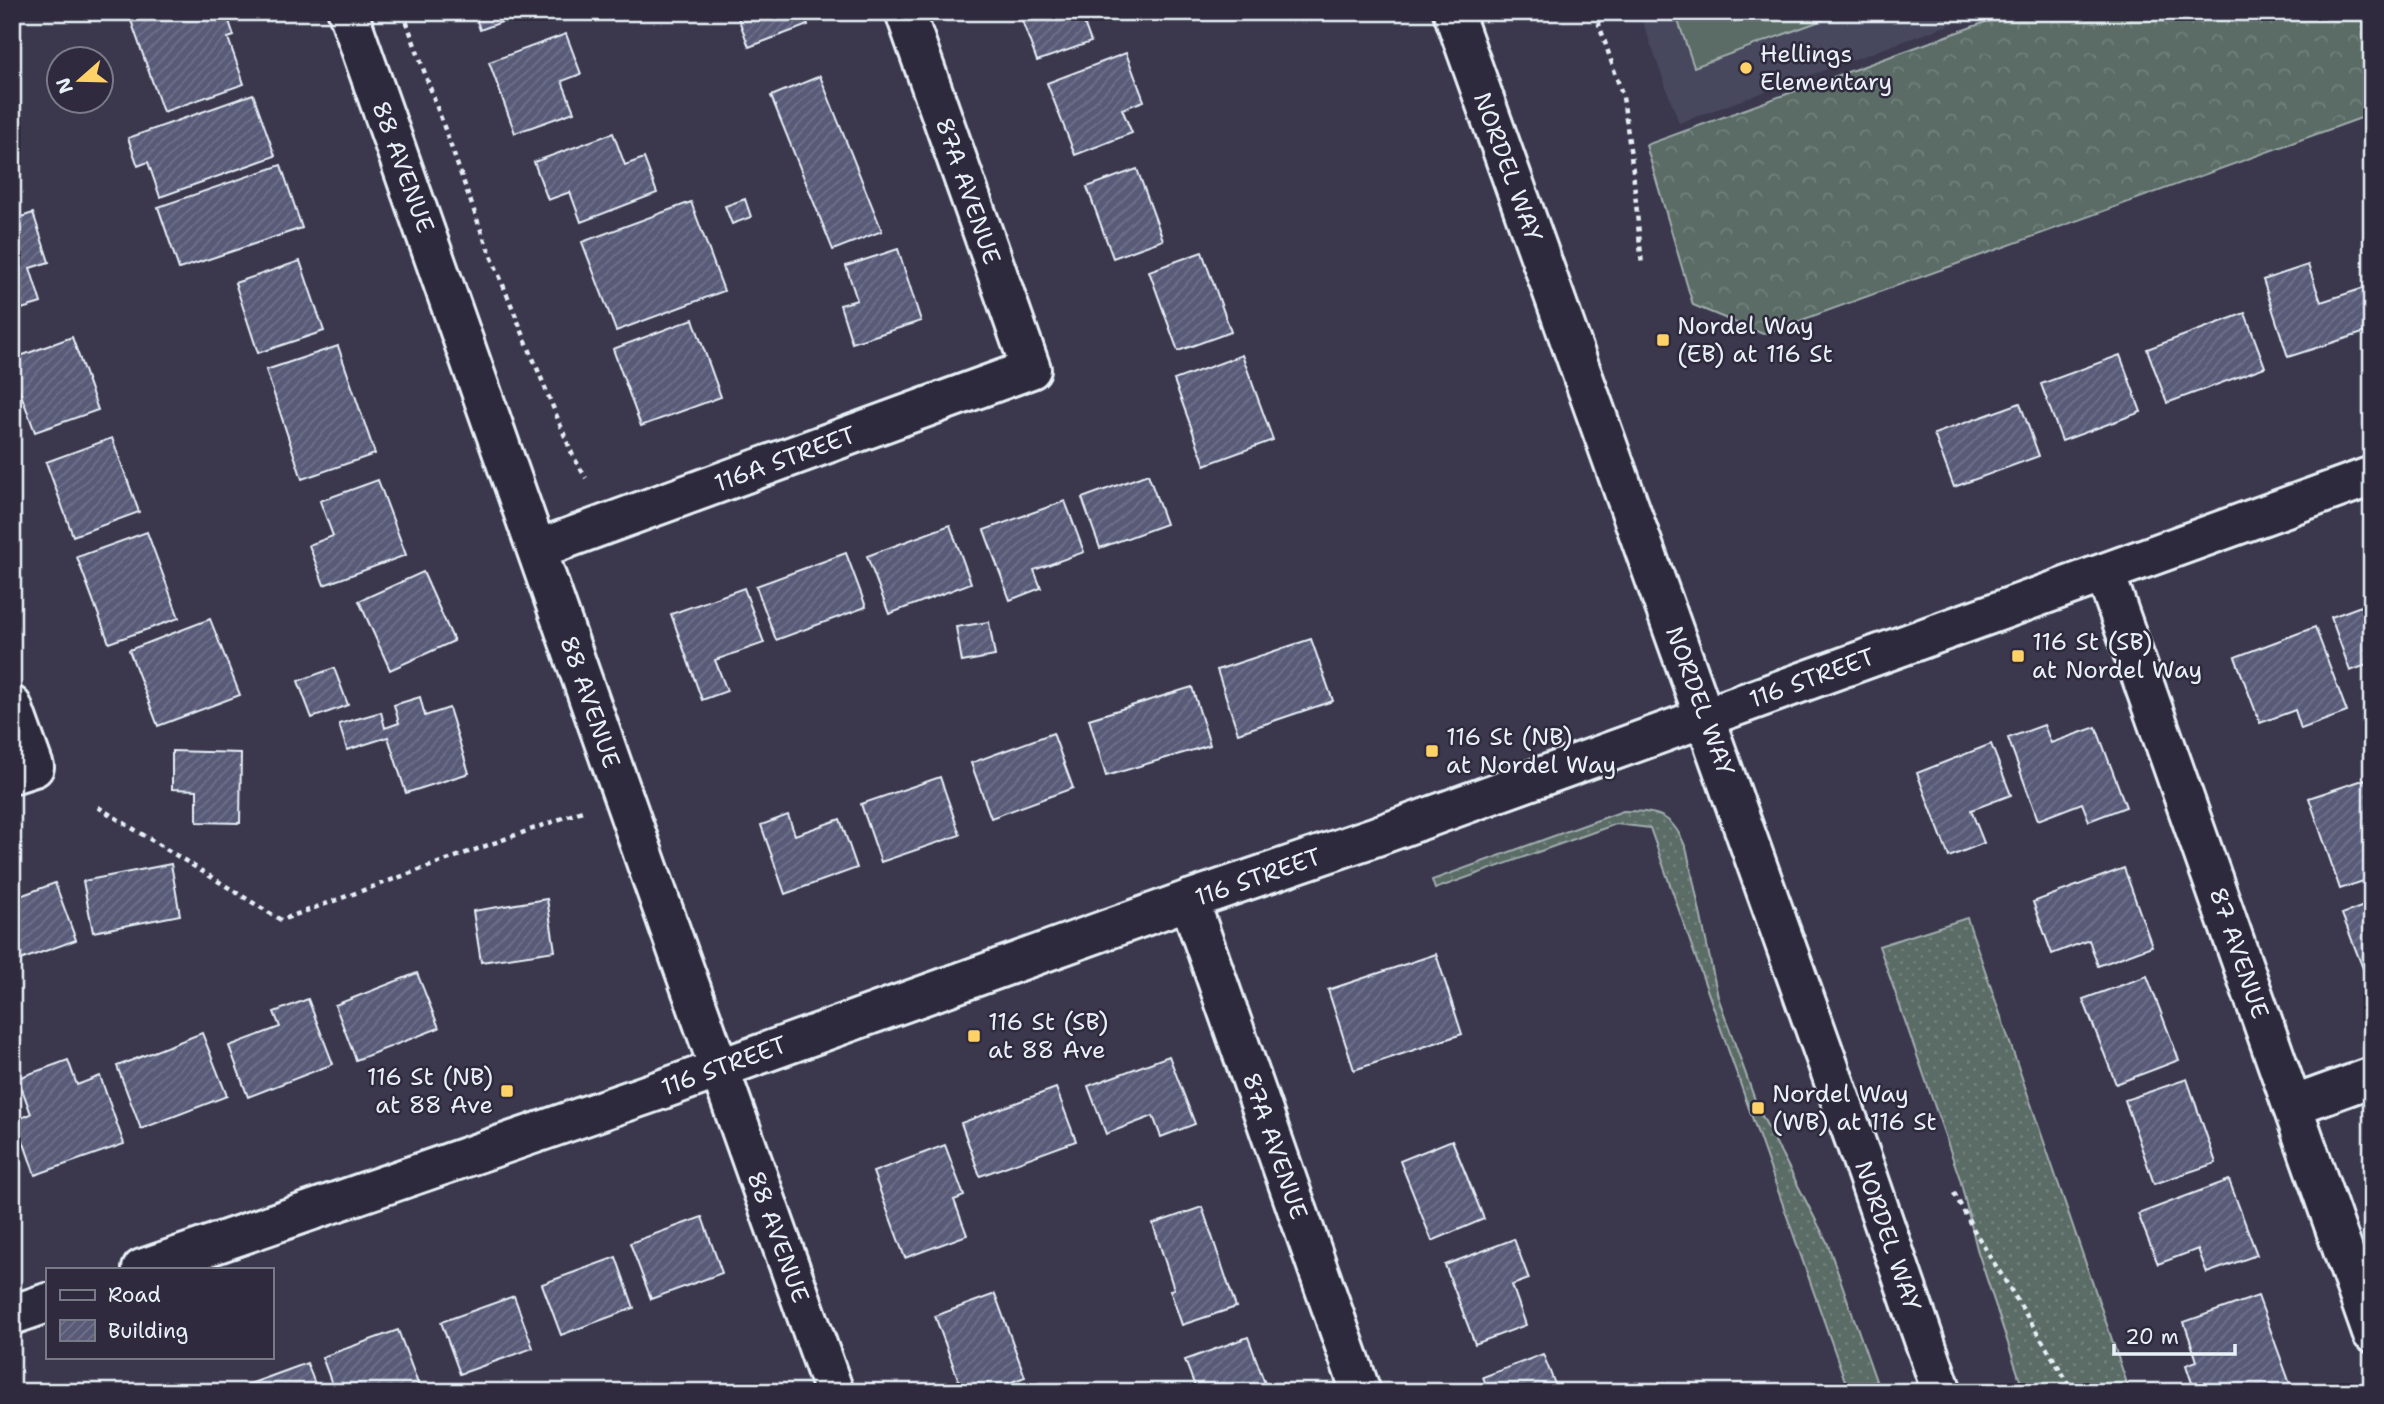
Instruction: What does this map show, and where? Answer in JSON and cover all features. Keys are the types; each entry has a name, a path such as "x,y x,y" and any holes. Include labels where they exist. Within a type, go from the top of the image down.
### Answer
{"street":[{"name":"88 AVENUE","path":"348,12 834,1392"},
{"name":"87A AVENUE","path":"905,12 1031,369"},
{"name":"NORDEL WAY","path":"1453,12 1866,1171 1941,1392"},
{"name":"116A STREET","path":"538,549 1031,369"},
{"name":"116 STREET","path":"145,1268 1374,837 2372,476"},
{"name":"87 AVENUE","path":"2105,573 2372,1333"},
{"path":"12,706 23,770"},
{"name":"87A AVENUE","path":"1189,900 1361,1392"},
{"path":"2292,1106 2372,1077"},
{"path":"12,1315 46,1303"}],"path":[{"path":"403,12 483,236 573,456 586,478"},
{"path":"1595,12 1623,97 1642,266"},
{"path":"98,807 281,920 589,809"},
{"path":"1954,1193 1975,1232 2074,1392"}],"shaded area":[{"name":"Hellings Elementary","path":"1639,12 1984,12 1679,123"}],"green space":[{"path":"1675,12 1845,12 1694,67"},
{"path":"2013,12 2372,12 2372,114 1763,334 1693,305 1646,145"},
{"path":"1623,811 1656,814 1671,823 1682,839 1687,851 1718,997 1758,1108 1827,1242 1880,1392 1849,1392 1650,828 1616,824 1435,889 1432,880"},
{"path":"1967,918 2130,1392 2024,1392 1977,1249 1960,1179 1879,946"}],"building":[{"path":"128,12 226,12 234,36 228,38 244,84 163,112"},
{"path":"474,12 529,12 480,30"},
{"path":"736,12 804,12 808,25 749,47"},
{"path":"1019,12 1080,12 1091,42 1037,61"},
{"path":"566,34 581,74 562,81 574,112 515,133 489,62"},
{"path":"1126,53 1144,101 1122,109 1132,133 1075,155 1047,83"},
{"path":"820,76 882,231 833,250 771,96"},
{"path":"253,94 275,156 160,197 148,162 138,166 128,138"},
{"path":"613,133 625,165 644,158 657,193 581,222 570,192 548,200 534,162"},
{"path":"281,165 302,228 179,269 158,207"},
{"path":"1137,169 1163,240 1113,258 1087,187"},
{"path":"12,193 21,217 33,213 49,262 30,268 41,303 12,312"},
{"path":"745,199 751,217 732,224 725,206"},
{"path":"691,202 724,291 616,331 582,242"},
{"path":"898,249 921,321 852,343 840,305 857,300 846,266"},
{"path":"1202,252 1231,332 1178,351 1149,271"},
{"path":"300,261 324,331 258,353 235,283"},
{"path":"2308,265 2321,302 2364,288 2372,310 2372,330 2288,357 2263,280"},
{"path":"2245,313 2265,367 2167,403 2147,349"},
{"path":"693,319 721,397 641,426 613,349"},
{"path":"72,337 98,410 35,432 12,370 12,359"},
{"path":"338,346 375,454 302,479 266,370"},
{"path":"1242,355 1273,440 1205,465 1174,380"},
{"path":"2120,355 2141,412 2062,441 2041,384"},
{"path":"2020,403 2039,456 1954,487 1934,434"},
{"path":"112,438 139,512 73,536 46,462"},
{"path":"1148,474 1166,524 1100,548 1082,498"},
{"path":"378,480 406,555 324,585 309,545 333,536 320,501"},
{"path":"1065,501 1084,552 1034,570 1041,588 1010,600 984,530"},
{"path":"950,525 971,583 889,614 867,556"},
{"path":"147,532 179,618 109,643 77,557"},
{"path":"846,553 866,607 776,640 756,586"},
{"path":"423,572 454,641 390,670 359,601"},
{"path":"744,588 764,643 715,660 727,691 702,700 671,614"},
{"path":"2372,602 2372,663 2350,671 2331,617"},
{"path":"210,619 240,695 158,726 129,650"},
{"path":"989,622 995,656 962,662 956,627"},
{"path":"2315,627 2347,712 2301,729 2295,710 2260,723 2235,657"},
{"path":"1311,639 1333,701 1238,733 1217,670"},
{"path":"334,668 348,705 312,718 298,681"},
{"path":"1192,687 1210,745 1106,776 1089,719"},
{"path":"420,697 425,716 449,708 469,773 406,793 388,737 347,750 339,724 381,712 385,728 399,723 394,705"},
{"path":"2044,725 2051,743 2096,727 2126,807 2089,821 2082,803 2038,820 2008,738"},
{"path":"1053,733 1073,788 991,818 971,763"},
{"path":"1991,744 2011,795 1971,810 1984,843 1949,857 1917,773"},
{"path":"172,751 241,753 240,823 197,822 197,790 172,789"},
{"path":"940,777 960,835 881,862 861,804"},
{"path":"2366,779 2372,795 2372,878 2340,889 2309,798"},
{"path":"788,815 795,835 840,819 857,868 785,894 761,825"},
{"path":"171,864 180,915 93,932 83,881"},
{"path":"2124,868 2152,946 2098,966 2089,940 2052,954 2033,902"},
{"path":"55,883 76,940 12,963 12,899"},
{"path":"547,899 555,951 481,962 473,911"},
{"path":"2372,903 2372,992 2342,914"},
{"path":"1436,954 1462,1034 1354,1070 1328,990"},
{"path":"417,973 439,1028 356,1060 335,1005"},
{"path":"2147,976 2179,1060 2116,1084 2083,999"},
{"path":"308,999 333,1064 248,1097 229,1046 280,1027 274,1012"},
{"path":"202,1033 227,1096 141,1129 117,1066"},
{"path":"1169,1056 1195,1124 1161,1137 1153,1116 1106,1134 1088,1086"},
{"path":"68,1060 77,1085 100,1076 124,1144 35,1175 16,1120 31,1114 18,1078"},
{"path":"2187,1079 2216,1163 2154,1184 2125,1100"},
{"path":"1056,1088 1076,1141 980,1176 961,1123"},
{"path":"1452,1140 1484,1219 1432,1241 1400,1161"},
{"path":"945,1145 964,1196 954,1200 967,1235 905,1258 873,1172"},
{"path":"2229,1180 2257,1255 2207,1273 2198,1249 2158,1264 2138,1214"},
{"path":"1202,1207 1236,1307 1182,1325 1170,1290 1174,1289 1153,1224"},
{"path":"702,1217 722,1273 651,1299 630,1243"},
{"path":"1514,1239 1529,1279 1512,1285 1526,1325 1475,1344 1445,1265"},
{"path":"616,1257 634,1308 561,1335 542,1284"},
{"path":"995,1294 1025,1377 985,1392 963,1392 935,1316"},
{"path":"514,1296 533,1348 460,1374 441,1322"},
{"path":"2258,1296 2293,1392 2195,1392 2186,1365 2197,1361 2184,1322"},
{"path":"398,1330 420,1389 411,1392 335,1392 322,1357"},
{"path":"1248,1337 1268,1392 1197,1392 1185,1360"},
{"path":"1543,1354 1558,1392 1489,1392 1483,1377"},
{"path":"307,1363 318,1392 228,1392"}],"place":[{"name":"Hellings Elementary","path":"1746,68"},
{"name":"Nordel Way (EB) at 116 St","path":"1663,340"},
{"name":"116 St (SB) at Nordel Way","path":"2018,656"},
{"name":"116 St (NB) at Nordel Way","path":"1432,751"},
{"name":"116 St (SB) at 88 Ave","path":"974,1036"},
{"name":"116 St (NB) at 88 Ave","path":"507,1091"},
{"name":"Nordel Way (WB) at 116 St","path":"1758,1108"}]}
